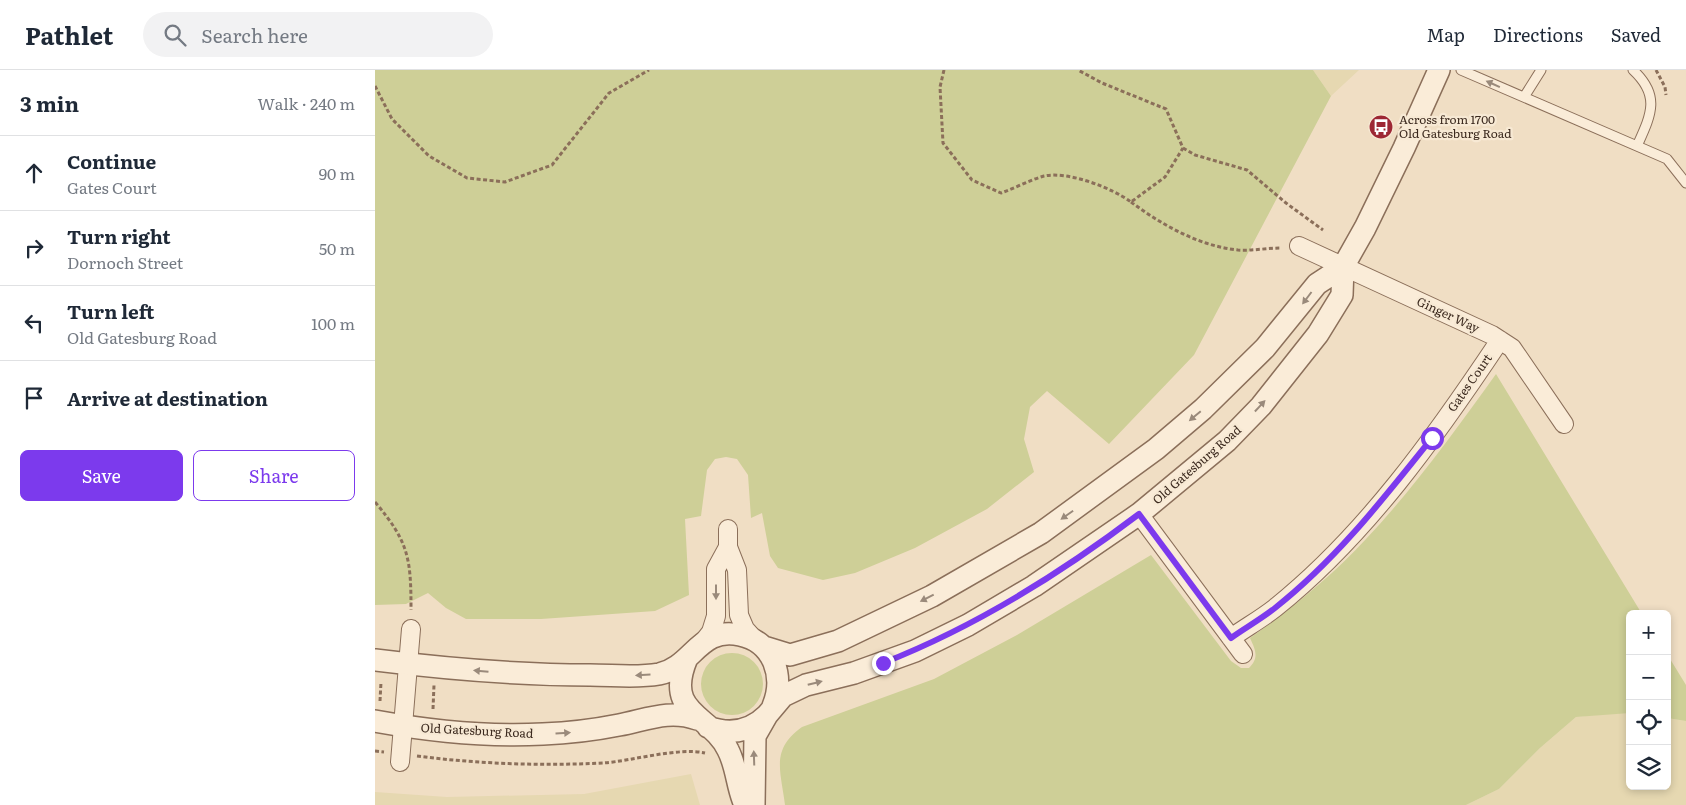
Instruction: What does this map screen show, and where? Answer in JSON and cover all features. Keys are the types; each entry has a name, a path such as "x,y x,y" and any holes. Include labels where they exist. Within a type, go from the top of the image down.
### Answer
{"street":[{"name":"Old Gatesburg Road","path":"377,713 403,726 457,732 542,734 621,725 678,713 723,731 740,731 755,725 794,690 883,663 915,650 968,625 1034,586 1139,514 1227,441 1288,374 1318,334 1342,295 1343,267 1405,148 1439,70"},
{"name":"Ginger Way","path":"1299,246 1499,340 1512,348 1564,424"},
{"name":"Old Gatesburg Road","path":"704,641 729,634 790,655 838,641 932,596 1041,533 1156,449 1203,409 1265,348 1317,284 1343,267"},
{"name":"Gates Court","path":"1231,638 1275,608 1317,570 1370,515 1432,438 1499,340"},
{"path":"1139,514 1243,654"},
{"path":"728,529 728,547 737,570 739,615 745,629 771,656 779,675 779,686 770,710 755,736 754,805"},
{"path":"378,669 408,664 502,673 644,675 672,670 687,658 711,632 716,616 716,569 728,547"},
{"path":"407,759 403,726 411,628"},
{"path":"687,658 682,674 681,690 684,701 703,723 719,735 729,752 745,805"}],"lane":[{"path":"1461,70 1667,159 1686,183"},
{"path":"1524,97 1541,70"},
{"path":"1633,70 1644,80 1652,96 1651,110 1637,146"}],"path":[{"path":"375,86 392,119 429,156 467,178 505,182 552,165 609,93 649,70"},
{"path":"944,70 941,87 943,144 973,180 1001,194 1045,176 1067,176 1098,185 1122,196 1162,225 1212,244 1238,250 1299,246"},
{"path":"1078,70 1102,83 1166,109 1183,148 1195,155 1247,170 1286,203 1323,230"},
{"path":"1131,202 1165,177 1183,148"},
{"path":"375,502 404,542 411,569 411,628"},
{"path":"377,713 378,669"},
{"path":"433,711 435,677"},
{"path":"407,759 519,765 604,762 690,752 703,752 711,756"}],"shaded area":[{"path":"1313,70 1359,70 1331,96"},
{"path":"1626,712 1626,790 1671,790 1671,719 1686,721 1686,805 1466,805 1499,789 1540,748 1576,717"},
{"path":"691,774 700,805 375,805 375,792 447,797 584,794"}],"green space":[{"path":"375,70 1313,70 1331,96 1194,355 1109,444 1047,391 1030,407 1024,439 1034,472 987,509 915,548 855,573 823,580 778,568 770,556 762,513 751,518 748,475 737,459 726,457 715,459 707,470 701,516 685,519 689,595 655,611 541,619 466,619 446,608 428,593 406,604 375,605"},
{"path":"1496,374 1640,610 1626,610 1626,713 1576,717 1540,748 1499,789 1466,805 785,805 780,762 785,744 802,727 934,679 1017,635 1151,555 1231,661 1241,668 1249,668 1255,658 1254,647 1250,638 1311,592 1366,539 1384,520 1450,438"},
{"path":"732,653 744,656 754,662 760,672 763,684 760,696 754,706 744,712 732,715 720,712 710,706 704,696 701,684 704,672 710,662 720,656"},
{"path":"1671,661 1686,685 1686,721 1671,719"}],"place":[{"name":"Across from 1700 Old Gatesburg Road","path":"1381,127"}],"route":[{"path":"883,663 968,625 1034,586 1112,535 1139,514 1231,638 1275,608 1317,570 1370,515 1432,438"}]}
